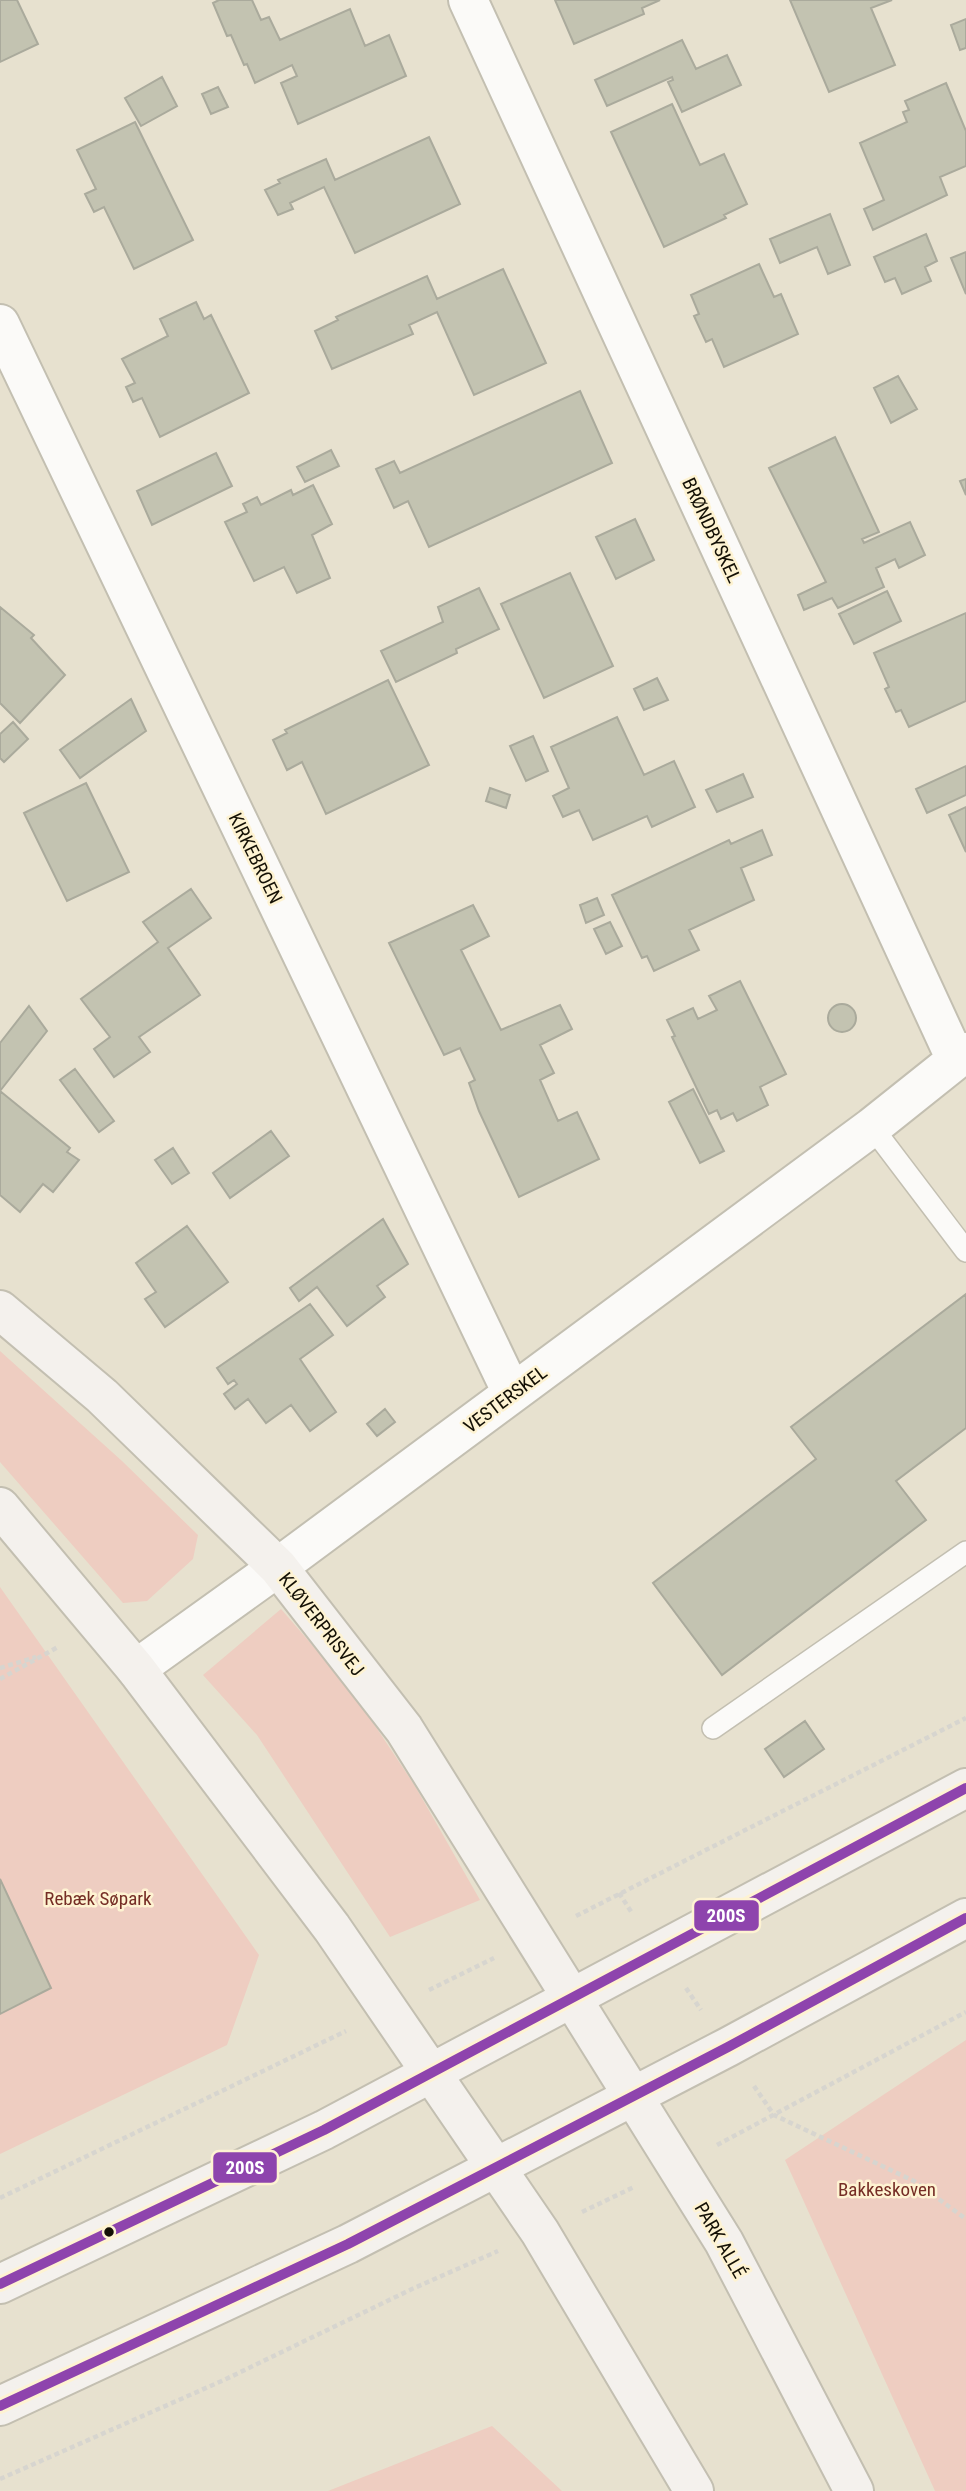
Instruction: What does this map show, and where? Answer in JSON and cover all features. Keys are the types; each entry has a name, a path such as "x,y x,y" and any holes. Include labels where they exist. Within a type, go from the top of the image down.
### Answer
{"street":[{"name":"BRØNDBYSKEL","path":"468,0 961,1056"},
{"name":"KIRKEBROEN","path":"2,334 512,1393"},
{"name":"VESTERSKEL","path":"136,1669 872,1127 961,1056"},
{"name":"KLØVERPRISVEJ","path":"0,1310 102,1396 278,1567 404,1729 571,1999"},
{"path":"0,1507 136,1669 332,1928 540,2232 694,2491"},
{"path":"0,2284 324,2130 966,1788"},
{"path":"0,2406 348,2244 728,2047 966,1918"},
{"name":"PARK ALLÉ","path":"571,1999 724,2242 854,2491"}],"lane":[{"path":"872,1127 966,1251"},
{"path":"713,1728 966,1552"}],"path":[{"path":"0,1679 98,1623"},
{"path":"0,1668 47,1654"},
{"path":"0,2198 533,1939 966,1718"},
{"path":"619,1893 774,2115 914,2181 966,2219"},
{"path":"0,2479 224,2380 412,2288 540,2232 676,2166 966,2012"}],"green space":[{"path":"0,1351 122,1461 198,1535 193,1559 147,1601 123,1603 0,1462"},
{"name":"Rebæk Søpark","path":"0,1587 259,1955 227,2045 0,2154"},
{"path":"281,1609 352,1691 415,1786 480,1900 390,1937 257,1735 203,1675"},
{"name":"Bakkeskoven","path":"966,2040 966,2491 935,2491 785,2160"},
{"path":"492,2426 562,2491 328,2491"}],"building":[{"path":"0,0 17,0 38,44 0,62"},
{"path":"219,0 252,0 261,20 269,17 280,40 350,9 365,46 389,35 406,76 298,124 281,83 297,76 292,65 255,83 231,35 227,36 213,3"},
{"path":"555,0 660,0 642,8 644,14 574,44"},
{"path":"790,0 892,0 871,8 895,65 829,92"},
{"path":"966,19 966,48 960,50 951,25"},
{"path":"682,40 696,69 727,55 741,85 682,112 668,82 673,80 672,77 607,106 595,80"},
{"path":"162,77 177,106 141,126 125,98"},
{"path":"946,83 966,131 966,166 940,177 947,195 873,230 864,209 884,200 860,143 907,122 903,112 909,110 905,101"},
{"path":"218,87 228,107 211,114 202,94"},
{"path":"672,104 700,165 724,154 747,204 724,215 726,218 664,247 611,132"},
{"path":"135,122 193,240 134,269 104,207 94,212 85,194 96,189 77,150"},
{"path":"429,137 460,204 355,253 324,187 290,203 293,209 278,215 265,190 280,183 278,180 326,159 335,180"},
{"path":"830,214 850,265 828,274 817,247 780,263 770,239"},
{"path":"926,234 937,261 925,267 931,281 902,294 895,278 885,282 874,257"},
{"path":"966,252 966,294 951,258"},
{"path":"759,264 774,297 781,294 798,334 724,367 712,339 706,342 694,316 699,314 691,295"},
{"path":"503,269 546,363 474,395 437,312 409,325 413,334 332,369 315,331 338,320 336,317 427,276 437,299"},
{"path":"196,302 204,319 211,315 249,393 160,437 142,398 133,402 126,387 135,383 122,359 168,336 160,319"},
{"path":"898,376 917,409 891,423 874,388"},
{"path":"580,391 612,463 429,547 408,501 394,508 376,469 394,461 400,473"},
{"path":"835,437 879,532 862,539 864,543 910,522 925,555 899,568 895,559 876,568 884,587 838,608 832,598 804,610 798,595 826,582 769,468"},
{"path":"331,450 339,466 305,482 297,467"},
{"path":"216,453 232,486 152,525 137,491"},
{"path":"966,479 966,495 960,481"},
{"path":"313,485 332,524 312,535 330,578 297,593 284,567 254,581 225,522 247,512 243,504 257,497 261,505 291,490 293,495"},
{"path":"635,519 654,560 616,579 596,537"},
{"path":"570,573 613,666 544,698 501,604"},
{"path":"479,588 499,629 456,649 457,653 396,682 381,651 443,622 438,607"},
{"path":"887,591 901,621 854,644 839,614"},
{"path":"0,607 34,635 31,638 65,675 20,723 0,703"},
{"path":"966,613 966,701 909,727 901,710 896,712 885,689 889,687 874,653"},
{"path":"657,678 668,700 644,710 634,689"},
{"path":"388,680 429,765 326,814 302,762 287,770 273,740 287,733 285,730"},
{"path":"131,699 146,731 80,778 60,750"},
{"path":"617,717 644,775 674,761 695,807 652,827 647,816 593,840 579,810 563,817 553,796 569,788 551,747"},
{"path":"13,722 28,739 4,762 0,758 0,734"},
{"path":"533,736 548,771 526,781 510,746"},
{"path":"966,766 966,795 927,813 916,789"},
{"path":"743,774 753,797 717,812 706,790"},
{"path":"86,783 129,872 67,901 24,813"},
{"path":"490,788 510,795 506,808 486,801"},
{"path":"966,807 966,852 949,815"},
{"path":"762,830 772,855 741,868 754,900 689,930 699,950 654,971 647,956 642,958 612,895 729,840 731,844"},
{"path":"191,889 211,918 168,948 200,995 139,1037 150,1052 114,1077 94,1049 110,1037 81,999 158,942 143,922"},
{"path":"597,898 604,915 586,923 580,905"},
{"path":"473,905 489,936 461,950 501,1030 560,1005 572,1029 540,1045 554,1073 540,1080 558,1121 577,1112 599,1159 519,1197 479,1111 469,1083 475,1080 460,1048 444,1055 389,943"},
{"path":"610,922 622,946 606,954 594,929"},
{"path":"740,981 786,1074 760,1087 768,1105 737,1121 733,1113 721,1119 717,1110 709,1114 672,1037 675,1036 667,1020 693,1008 698,1019 717,1010 709,996"},
{"path":"842,1004 852,1008 856,1018 852,1028 842,1032 832,1028 828,1018 832,1008"},
{"path":"29,1006 47,1031 0,1091 0,1043"},
{"path":"75,1069 114,1121 99,1132 60,1080"},
{"path":"693,1089 724,1151 700,1163 669,1102"},
{"path":"0,1091 70,1148 67,1152 79,1160 53,1192 43,1184 20,1212 0,1195"},
{"path":"271,1131 289,1156 230,1198 213,1173"},
{"path":"173,1148 189,1173 172,1184 155,1160"},
{"path":"383,1219 408,1264 377,1286 385,1297 347,1326 317,1287 299,1301 290,1288"},
{"path":"187,1226 228,1282 165,1327 145,1299 156,1292 136,1263"},
{"path":"966,1294 966,1428 896,1481 926,1520 722,1675 653,1583 816,1459 791,1427"},
{"path":"310,1304 333,1335 300,1359 336,1412 310,1431 291,1405 266,1423 248,1399 235,1409 224,1394 237,1384 234,1380 228,1384 217,1368"},
{"path":"385,1409 395,1422 377,1436 367,1424"},
{"path":"805,1721 824,1749 784,1777 765,1749"},
{"path":"0,1879 51,1988 0,2014"}],"transit line":[{"name":"200S","path":"0,2284 324,2130 966,1788"},
{"name":"200S","path":"0,2406 348,2244 728,2047 966,1918"}]}
